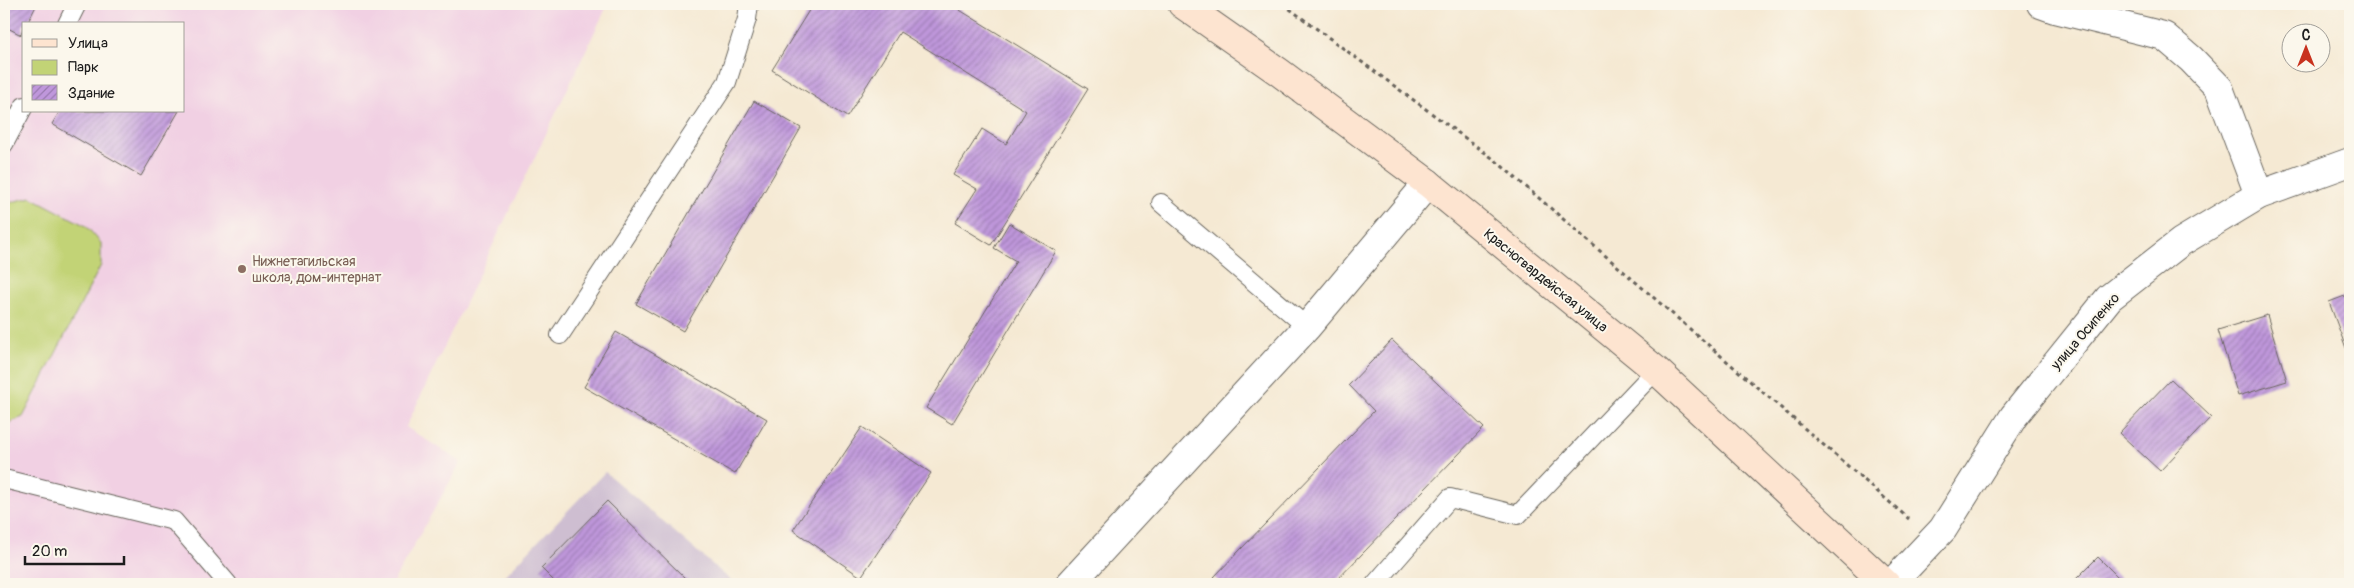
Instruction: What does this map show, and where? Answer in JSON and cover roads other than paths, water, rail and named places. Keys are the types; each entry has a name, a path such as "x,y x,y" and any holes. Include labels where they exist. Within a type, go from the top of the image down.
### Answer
{"main road":[{"name":"Красногвардейская улица","path":"1182,4 1279,72 1428,183 1656,370 1886,584"}],"street":[{"path":"2041,4 2164,36 2191,59 2219,88 2259,195"},
{"name":"улица Осипенко","path":"1891,584 1934,541 2014,416 2109,298 2182,242 2259,195 2350,162"},
{"path":"1070,584 1307,327 1428,183"}],"lane":[{"path":"68,22 77,4"},
{"path":"560,334 727,82 748,19 749,4"},
{"path":"4,144 22,110"},
{"path":"1161,203 1307,327"},
{"path":"1375,584 1450,498 1518,515 1656,370"},
{"path":"4,479 174,521 228,584"}],"place":[{"name":"Нижнетагильская школа, дом-интернат","path":"242,269"}]}
